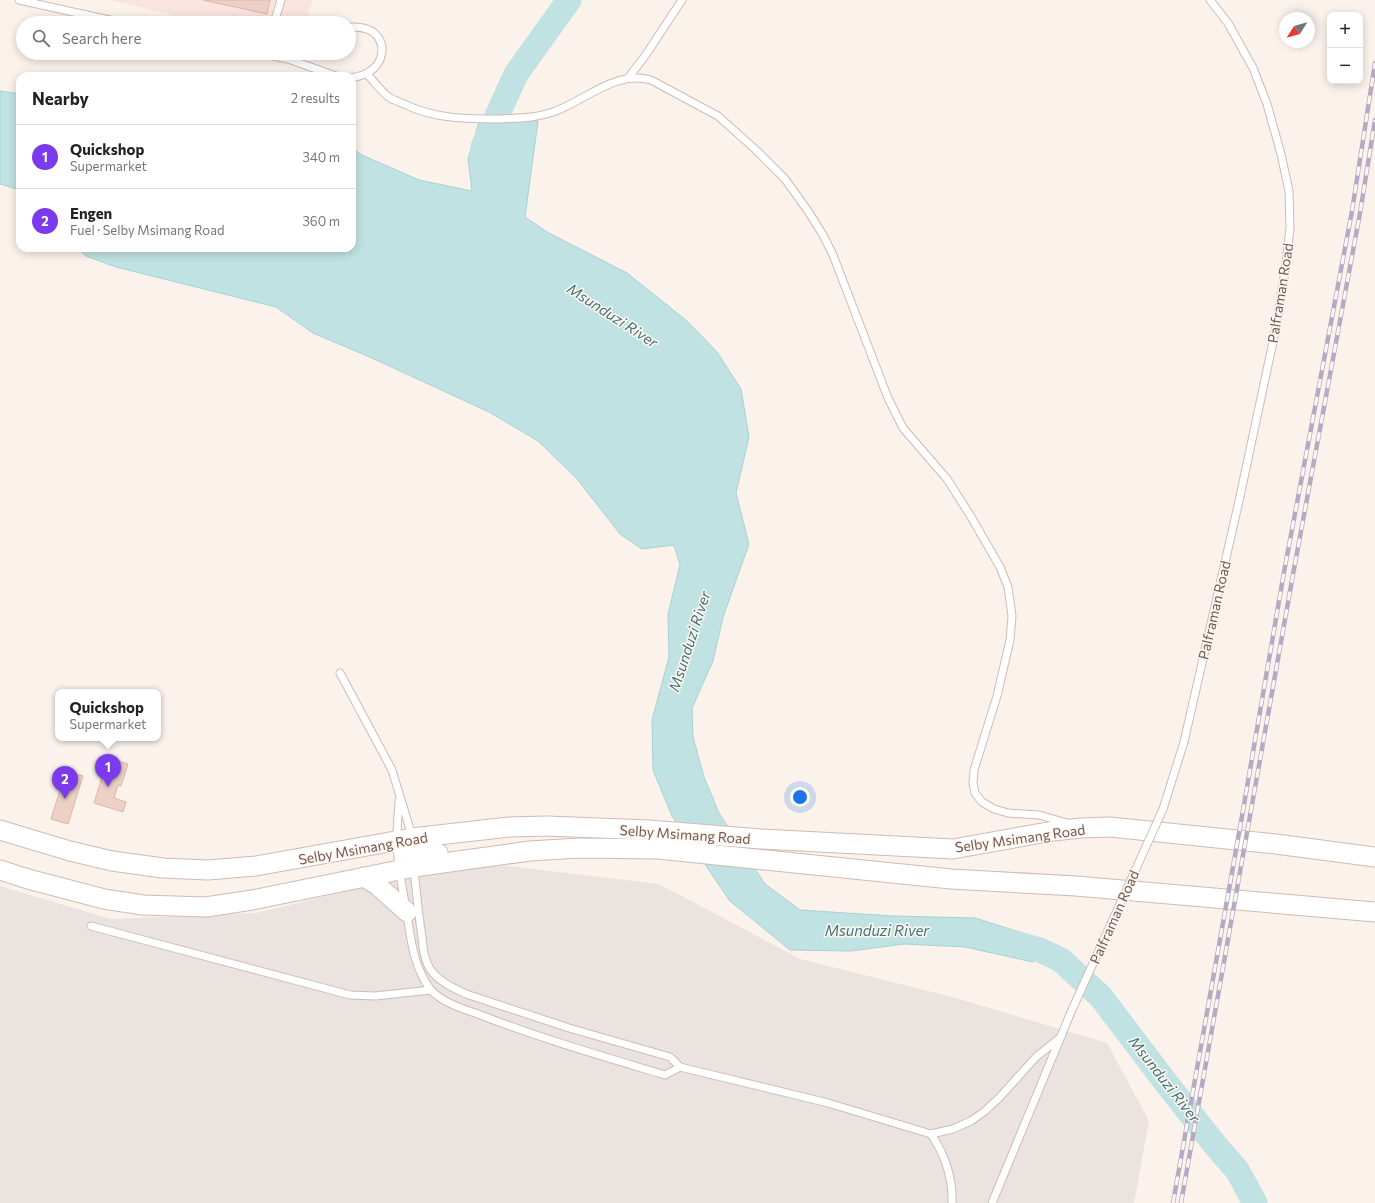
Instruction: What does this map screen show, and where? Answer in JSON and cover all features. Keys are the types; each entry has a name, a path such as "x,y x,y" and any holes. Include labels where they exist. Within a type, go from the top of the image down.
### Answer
{"main road":[{"name":"Selby Msimang Road","path":"0,870 104,899 143,905 199,907 252,900 364,877 407,854 509,827 547,826 649,830 760,839 954,849 1053,831 1110,827 1276,844 1375,857"},
{"name":"Selby Msimang Road","path":"0,830 70,852 112,861 163,868 208,870 407,854 481,858 530,851 579,848 658,849 951,879 1076,886 1375,912"},
{"path":"364,877 377,885 406,912"}],"lane":[{"path":"20,0 92,16"},
{"path":"276,16 280,0"},
{"path":"628,78 650,50 682,0"},
{"name":"Palframan Road","path":"992,1203 1071,1012 1163,809 1184,742 1277,323 1290,228 1288,191 1281,154 1267,104 1253,68 1228,23 1210,0"},
{"path":"356,28 363,28 372,32 379,39 382,47 382,56 378,64 367,74 356,77"},
{"path":"291,60 325,72"},
{"path":"367,74 390,98 409,107 440,116 476,119 534,118 553,112 614,83 628,78 640,77 650,80 722,119 785,178 823,235 833,255 885,391 897,417 903,428 947,480 970,515 1000,567 1008,587 1012,616 1010,640 997,696 974,770 972,783 975,793 982,802 994,809 1008,813 1039,815 1081,828"},
{"path":"340,673 392,770 399,795 407,854 426,960 431,970 442,981 466,994 569,1028 670,1057 680,1067 828,1103 931,1134 953,1129 971,1121 985,1111 999,1098 1036,1056 1061,1037"},
{"path":"399,795 407,854 406,912 416,964 431,990 453,1005 511,1027 584,1050 665,1074 680,1067"},
{"path":"92,926 350,995 375,996 431,990"},
{"path":"931,1134 940,1148 948,1166 952,1203"}],"shaded area":[{"path":"112,0 312,0 308,16 176,16"},
{"path":"467,861 659,884 800,959 952,997 1107,1043 1149,1121 1134,1203 0,1203 0,886 111,919 257,913"}],"water":[{"path":"0,91 16,93 16,189 0,184"},
{"path":"538,121 525,217 547,232 627,273 687,321 717,352 741,389 749,437 736,493 749,544 723,617 713,661 692,708 693,737 704,777 719,813 765,884 800,910 893,916 975,918 1045,940 1033,962 965,947 904,944 851,951 790,950 730,901 672,816 653,770 652,720 669,657 668,614 680,565 674,545 642,549 620,534 577,479 538,441 489,412 372,358 313,333 276,307 116,267 86,256 82,252 356,252 356,151 362,155 419,180 472,191 468,159 479,122"}],"building":[{"path":"203,0 270,0 267,14"},
{"path":"108,758 128,764 121,786 118,785 114,798 126,802 123,812 94,803"},
{"path":"66,771 83,776 68,824 51,819"}],"waterway":[{"path":"483,147 516,74 569,0"},
{"name":"Msunduzi River","path":"1008,941 1040,950 1061,960 1101,997 1167,1084 1237,1170 1255,1203"}],"railway":[{"path":"1173,1203 1284,572 1352,211 1375,63"},
{"path":"1181,1203 1294,569 1360,213 1375,120"}],"place":[{"name":"Quickshop","path":"108,787"},
{"name":"Engen","path":"65,799"}]}
